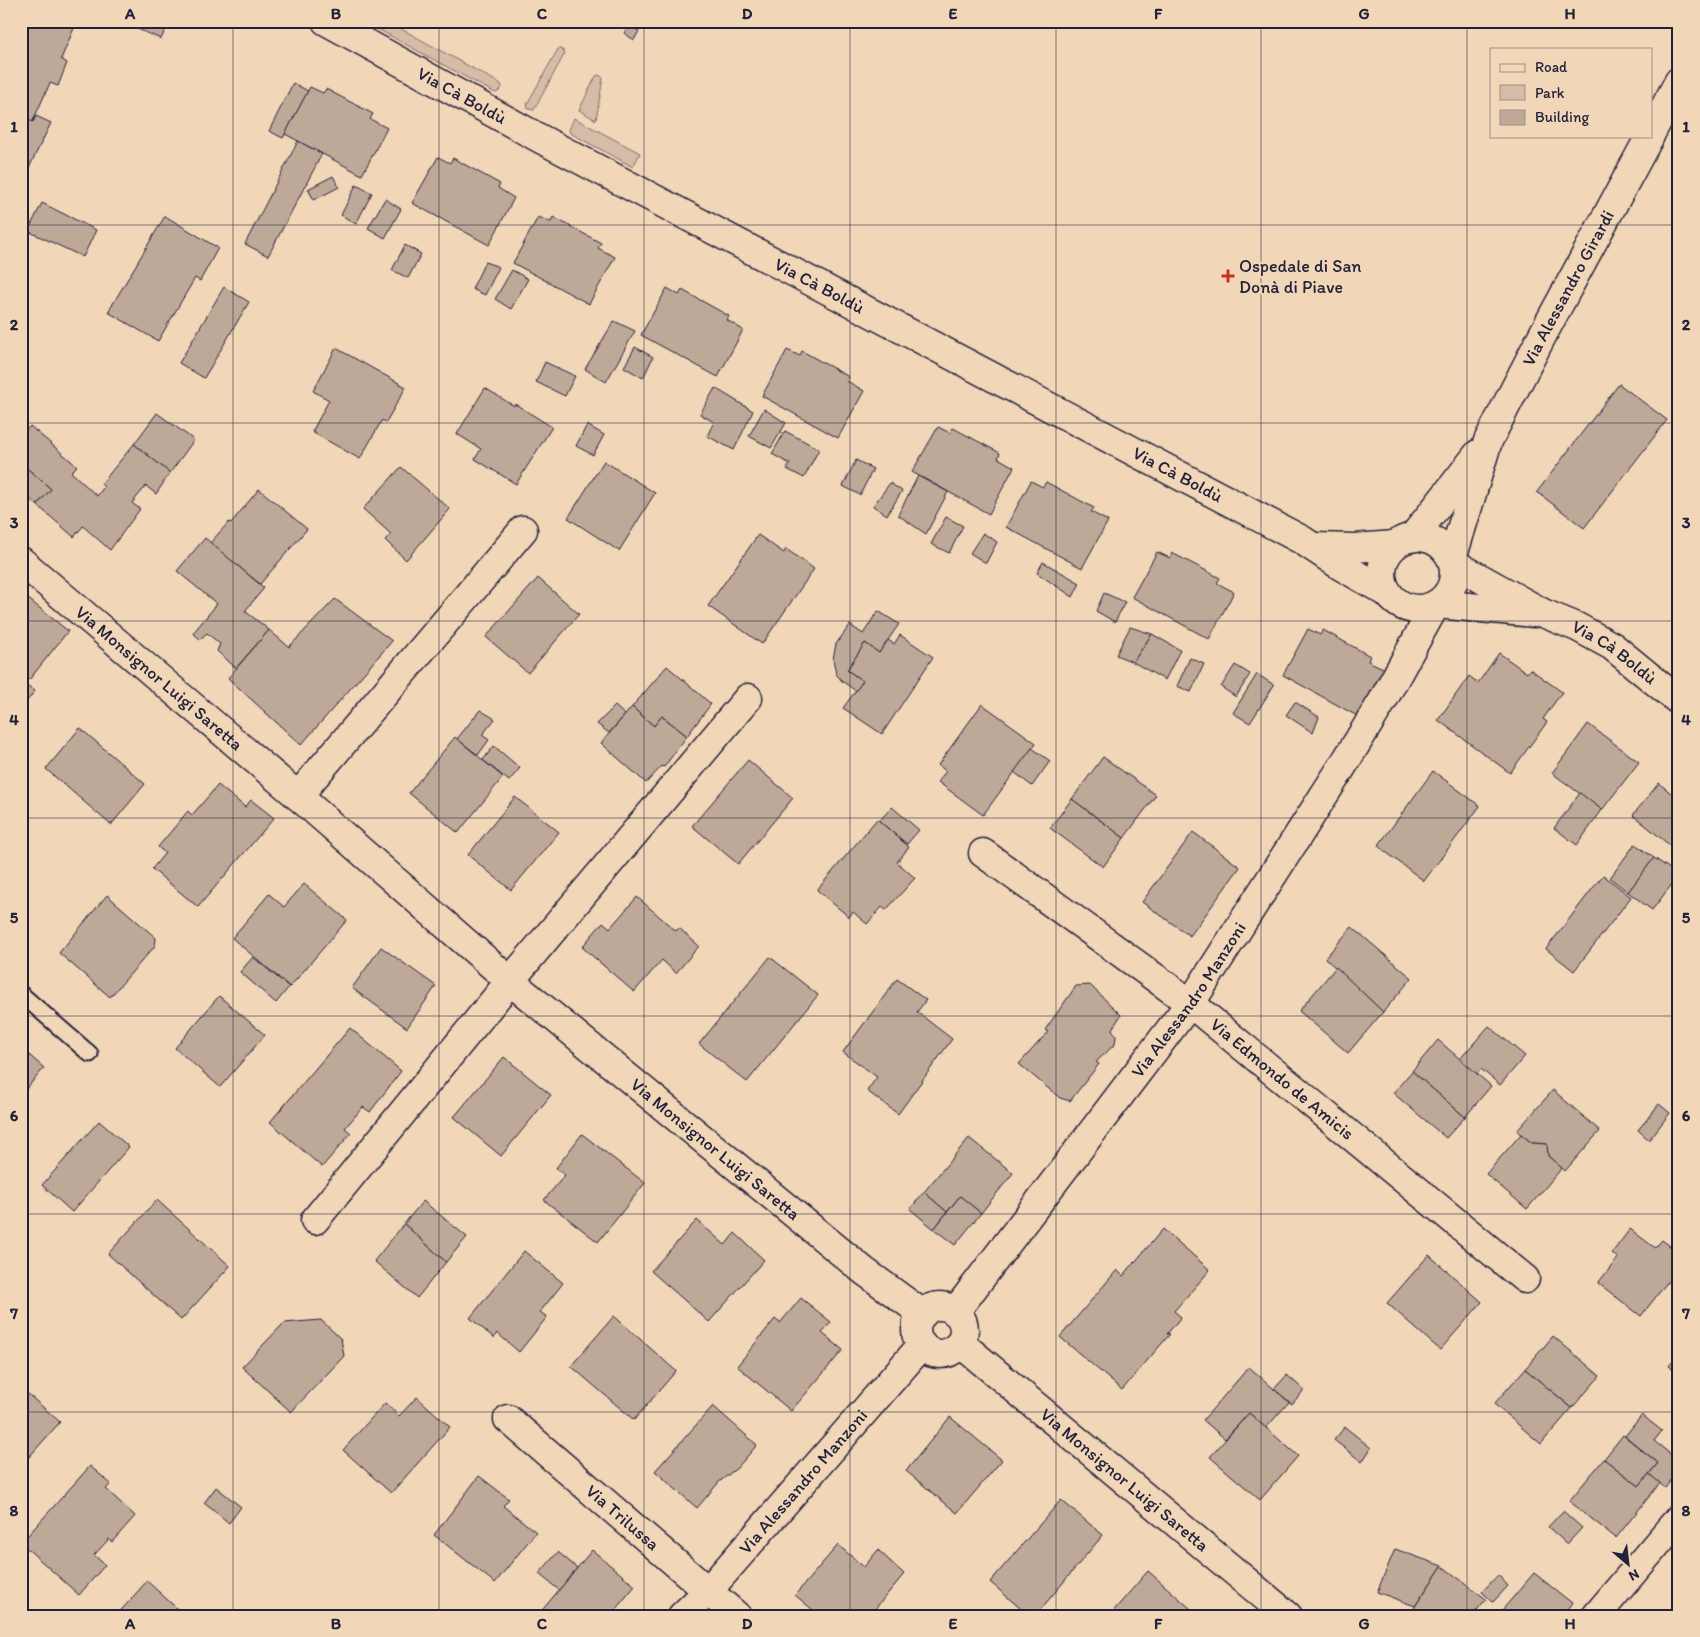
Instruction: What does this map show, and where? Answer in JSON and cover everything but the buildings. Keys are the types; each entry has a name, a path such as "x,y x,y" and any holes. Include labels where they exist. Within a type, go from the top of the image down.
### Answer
{"street":[{"name":"Via Cà Boldù","path":"326,21 531,134 1314,546 1342,566 1391,596"},
{"name":"Via Alessandro Girardi","path":"1652,131 1679,81"},
{"name":"Via Alessandro Girardi","path":"1453,561 1488,440 1648,138"},
{"name":"Via Alessandro Girardi","path":"1404,541 1488,440"},
{"path":"298,796 523,530"},
{"path":"1424,537 1439,543 1447,550 1453,561 1455,575 1452,586 1446,597 1436,605 1411,609 1391,596 1382,580 1382,570 1386,557 1404,541 1424,537"},
{"name":"Via Cà Boldù","path":"1314,546 1355,548 1404,541"},
{"name":"Via Monsignor Luigi Saretta","path":"21,561 298,796 510,981 864,1271 923,1314"},
{"name":"Via Cà Boldù","path":"1453,561 1543,614 1577,627 1612,646 1679,701"},
{"name":"Via Alessandro Manzoni","path":"1391,596 1401,633 1402,652 1399,672"},
{"name":"Via Cà Boldù","path":"1436,605 1543,614"},
{"name":"Via Alessandro Manzoni","path":"955,1312 1190,1003 1337,775 1399,672 1436,605"},
{"path":"315,1220 510,981 748,698"},
{"name":"Via Edmondo de Amicis","path":"983,852 1190,1003 1525,1278"},
{"path":"935,1307 949,1308 955,1312 963,1323 964,1330 960,1343 949,1353 934,1354 922,1345 917,1333 919,1320 923,1314 935,1307"},
{"name":"Via Monsignor Luigi Saretta","path":"960,1343 1288,1616"},
{"name":"Via Alessandro Manzoni","path":"682,1616 708,1591 922,1345"},
{"name":"Via Trilussa","path":"508,1419 737,1616"},
{"path":"1596,1616 1679,1518"}],"lane":[{"path":"21,994 90,1054"}],"green space":[{"path":"363,21 387,21 501,84 502,88 495,93"},
{"path":"558,49 565,53 534,110 528,109 527,104"},
{"path":"598,75 603,78 596,120 579,110"},
{"path":"574,118 640,153 633,167 570,133 569,130"}],"place":[{"name":"Ospedale di San Donà di Piave","path":"1228,276"}]}
